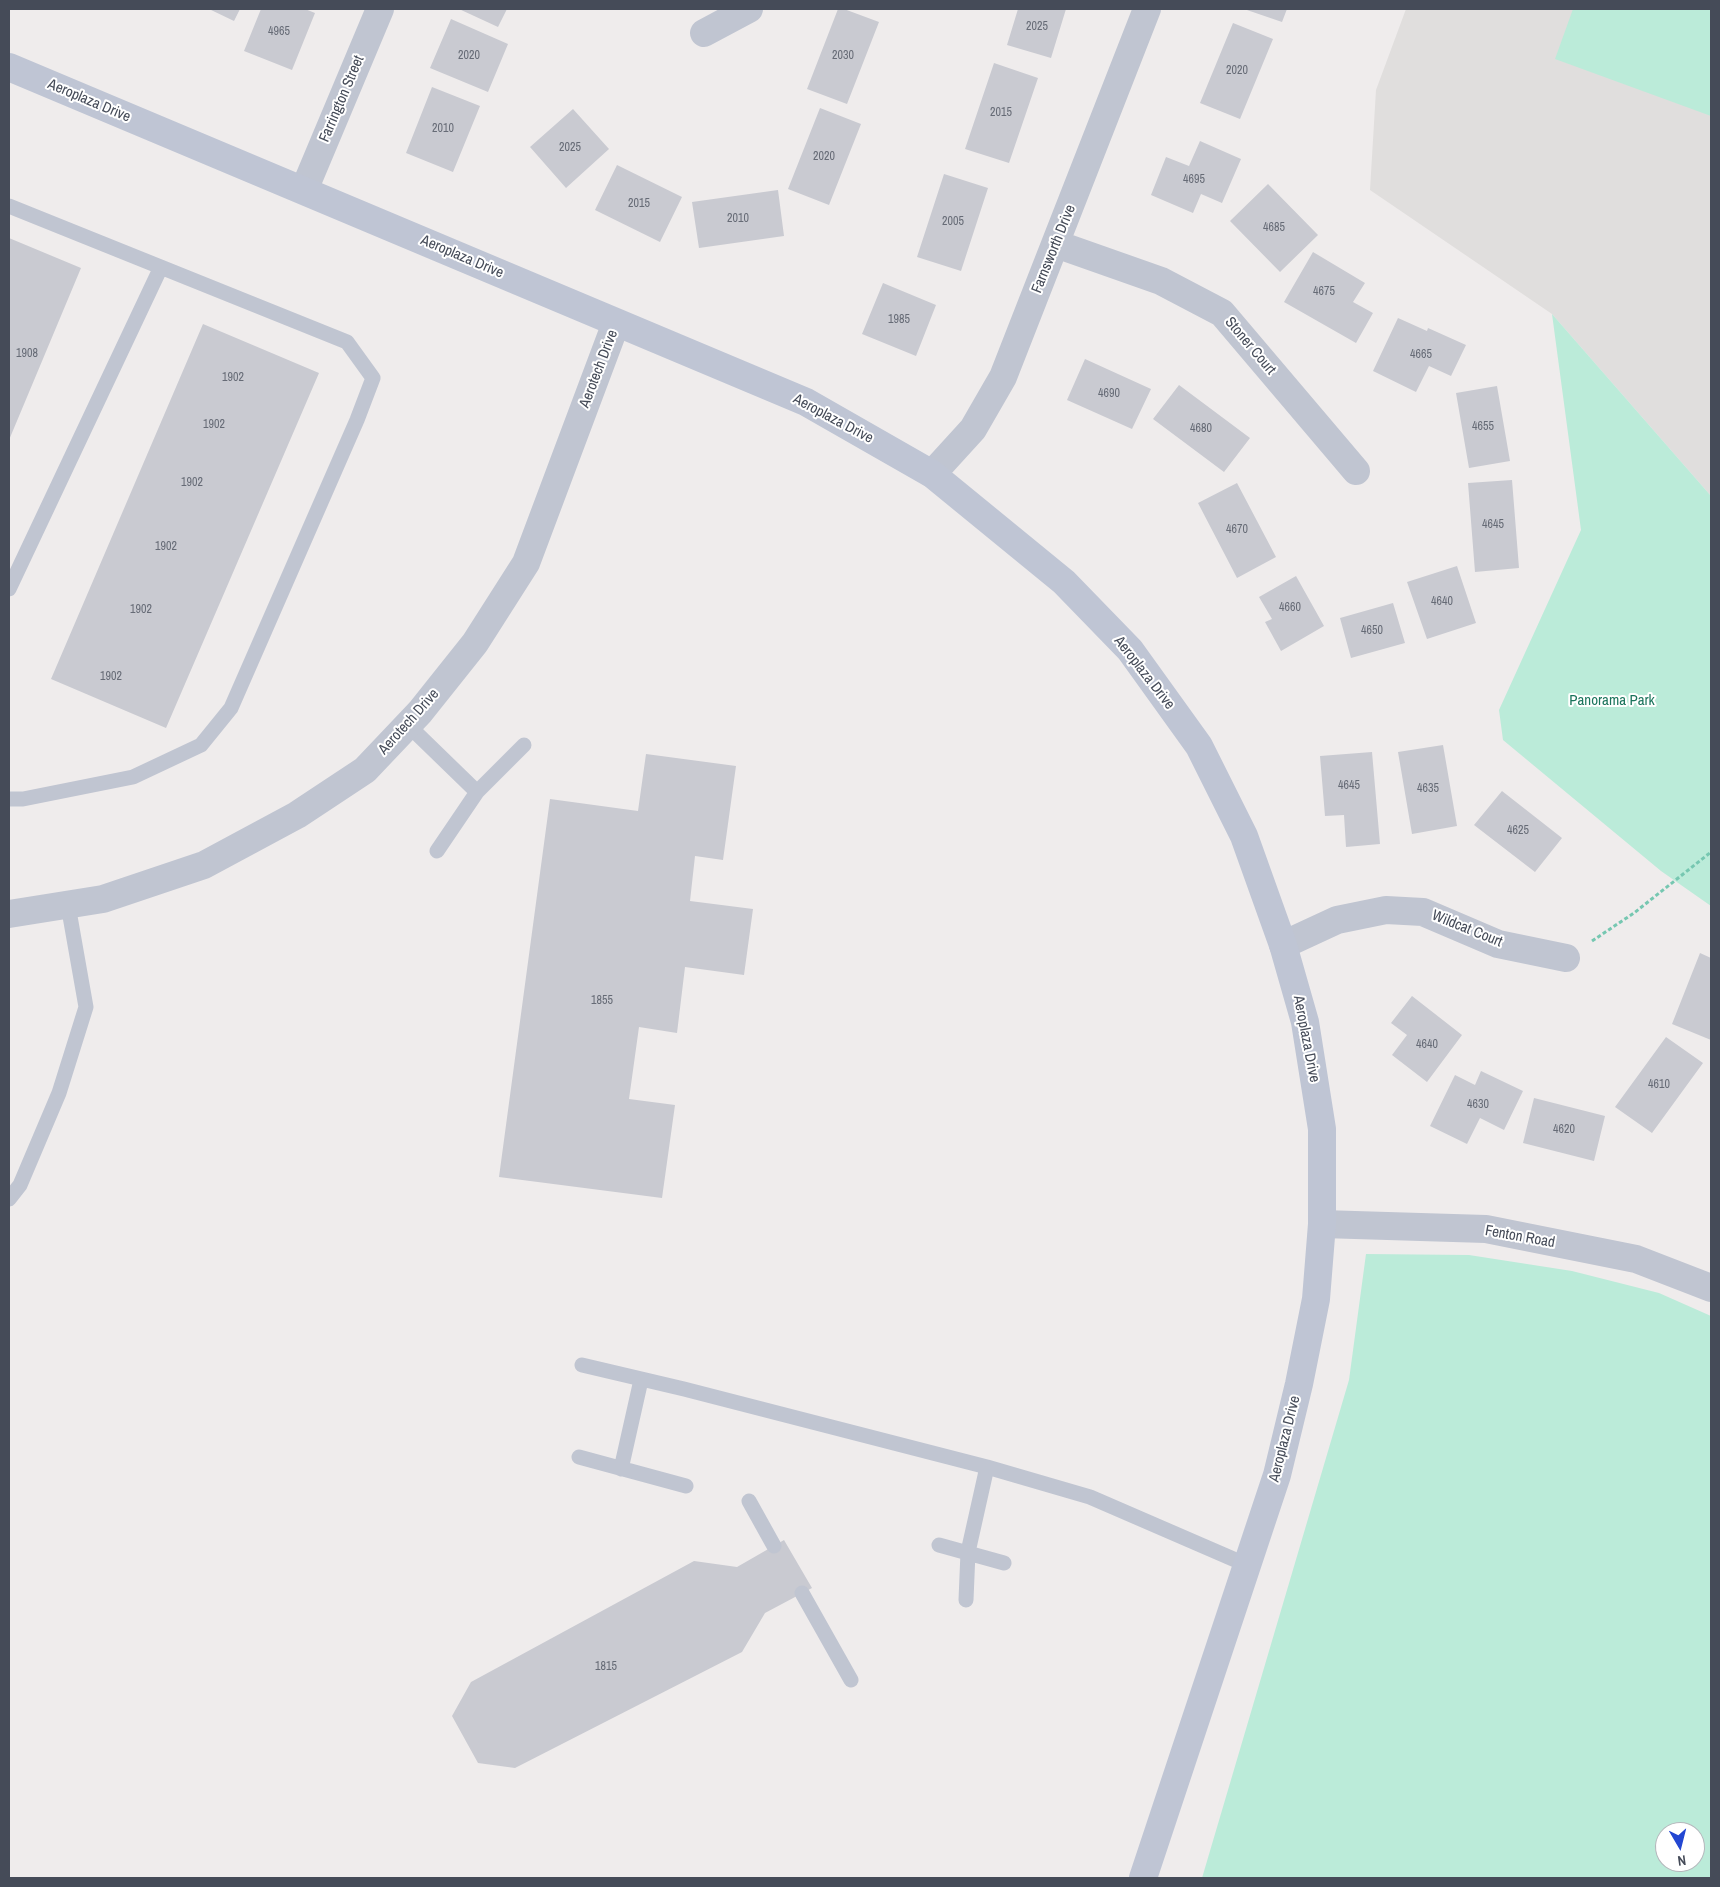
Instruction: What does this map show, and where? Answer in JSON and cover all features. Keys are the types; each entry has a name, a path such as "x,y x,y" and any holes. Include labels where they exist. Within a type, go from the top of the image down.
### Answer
{"street":[{"name":"Farrington Street","path":"304,190 380,9"},
{"path":"704,33 749,9"},
{"name":"Farnsworth Drive","path":"932,474 972,429 1003,377 1147,9"},
{"name":"Aeroplaza Drive","path":"9,67 806,402 932,474 1064,582 1130,650 1199,746 1244,836 1283,944 1305,1022 1322,1129 1322,1224 1316,1299 1299,1384 1277,1476 1143,1878"},
{"name":"Stoner Court","path":"1056,244 1161,281 1222,313 1356,471"},
{"name":"Aerotech Drive","path":"9,914 103,899 204,865 297,815 364,770 408,725 475,643 526,562 616,323"},
{"name":"Wildcat Court","path":"1283,944 1337,920 1386,910 1423,912 1498,944 1566,958"},
{"name":"Fenton Road","path":"1322,1224 1486,1230 1636,1260 1711,1288"}],"lane":[{"path":"9,206 347,342 373,378 357,420 231,708 201,745 133,777 23,799 9,798"},
{"path":"9,589 161,267"},
{"path":"408,725 477,792"},
{"path":"436,851 477,792 524,745"},
{"path":"9,1198 14,1184 59,1093 86,1007 68,905"},
{"path":"582,1365 684,1389 987,1467 1090,1496 1247,1565"},
{"path":"621,1469 641,1380"},
{"path":"579,1457 686,1486"},
{"path":"966,1600 968,1552 987,1467"},
{"path":"749,1501 774,1546"},
{"path":"939,1545 1004,1563"},
{"path":"802,1593 851,1680"}],"path":[{"path":"1566,958 1634,913 1711,852"}],"shaded area":[{"path":"1406,9 1711,9 1711,496 1552,314 1370,190 1376,90"}],"green space":[{"path":"1573,9 1711,9 1711,116 1555,59"},
{"name":"Panorama Park","path":"1552,314 1711,496 1711,906 1661,871 1503,740 1499,710 1581,530"},
{"path":"1366,1254 1469,1255 1572,1271 1659,1293 1711,1316 1711,1878 1202,1878 1349,1380"}],"building":[{"path":"209,9 240,9 234,21"},
{"path":"261,9 305,9 315,13 292,70 244,51"},
{"path":"459,9 507,9 498,27"},
{"path":"838,9 844,9 879,22 847,104 807,89"},
{"path":"1018,9 1066,9 1051,58 1007,45"},
{"path":"1244,9 1287,9 1282,22"},
{"path":"451,19 508,44 488,92 430,68"},
{"path":"1233,23 1273,39 1240,119 1200,103"},
{"path":"994,63 1038,78 1009,163 965,149"},
{"path":"432,87 480,106 453,172 406,153"},
{"path":"820,108 861,124 829,205 788,189"},
{"path":"573,109 609,149 566,188 530,147"},
{"path":"1200,141 1241,159 1222,203 1201,194 1193,213 1151,195 1166,157 1189,166"},
{"path":"617,165 682,197 660,242 595,210"},
{"path":"944,174 988,188 961,271 917,257"},
{"path":"1268,184 1318,235 1280,272 1230,221"},
{"path":"778,190 784,236 699,248 692,202"},
{"path":"9,238 81,268 9,440"},
{"path":"1313,252 1365,283 1353,302 1373,313 1356,343 1284,302"},
{"path":"883,283 936,305 916,356 862,334"},
{"path":"1398,318 1427,331 1428,328 1466,345 1451,376 1429,366 1416,392 1373,371"},
{"path":"203,324 319,373 166,728 51,679"},
{"path":"1085,359 1151,389 1132,429 1067,400"},
{"path":"1179,385 1250,438 1224,472 1153,419"},
{"path":"1497,386 1510,461 1469,468 1456,393"},
{"path":"1512,480 1519,568 1475,572 1468,483"},
{"path":"1237,483 1276,557 1237,578 1198,503"},
{"path":"1457,566 1476,623 1427,639 1407,582"},
{"path":"1296,576 1324,626 1281,651 1265,622 1272,619 1259,597"},
{"path":"1393,603 1405,643 1351,658 1340,618"},
{"path":"1443,745 1457,826 1412,834 1398,752"},
{"path":"1372,752 1380,844 1346,847 1344,815 1325,816 1320,756"},
{"path":"646,754 736,766 723,860 695,856 690,901 753,909 744,975 685,967 677,1033 639,1027 629,1099 675,1105 662,1198 499,1177 550,799 638,811"},
{"path":"1502,791 1562,838 1535,872 1474,825"},
{"path":"1700,953 1711,958 1711,1040 1672,1024"},
{"path":"1412,996 1462,1035 1427,1082 1392,1055 1407,1035 1391,1023"},
{"path":"1666,1037 1703,1063 1652,1133 1615,1107"},
{"path":"1481,1071 1523,1091 1504,1130 1480,1118 1467,1144 1430,1126 1455,1075 1475,1085"},
{"path":"1534,1098 1605,1116 1594,1161 1523,1143"},
{"path":"784,1540 812,1588 765,1613 742,1652 515,1768 478,1763 452,1716 471,1682 694,1561 737,1567"}]}
